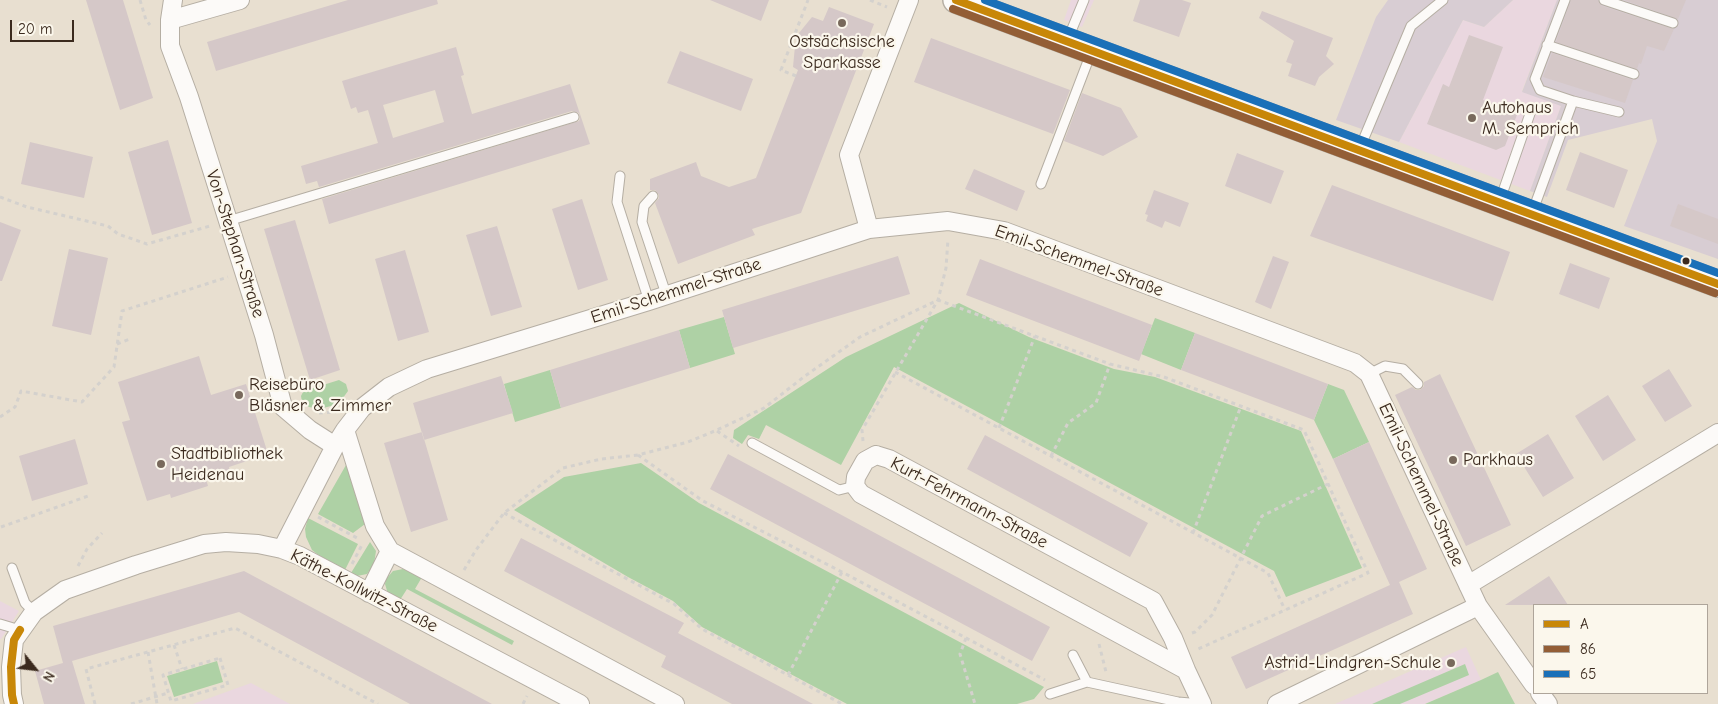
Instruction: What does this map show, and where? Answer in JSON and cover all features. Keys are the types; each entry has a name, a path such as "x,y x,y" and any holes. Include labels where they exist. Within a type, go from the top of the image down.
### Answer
{"street":[{"name":"Von-Stephan-Straße","path":"173,0 170,20 170,46 189,97 264,334 283,407 310,430 335,446"},
{"path":"170,20 240,0"},
{"path":"869,229 849,155 909,0"},
{"path":"956,0 1718,284"},
{"name":"Emil-Schemmel-Straße","path":"282,549 302,508 345,430 362,408 389,387 427,369 649,301 869,229 948,221 1004,231 1355,363 1369,374 1478,606 1533,684"},
{"path":"345,430 375,526 390,551 675,704"},
{"path":"1468,585 1718,433"},
{"name":"Kurt-Fehrmann-Straße","path":"855,486 856,476 865,462 876,455 889,459 1152,601 1173,638 1202,704"},
{"path":"855,486 861,494 1094,620 1184,663"},
{"name":"Käthe-Kollwitz-Straße","path":"14,704 12,695 12,667 14,640 34,612 65,590 204,544 226,542 258,544 282,549 300,556 580,704"},
{"path":"370,593 390,551"},
{"path":"1276,704 1478,606"}],"lane":[{"path":"1066,41 1084,0"},
{"path":"1359,150 1411,26 1443,0"},
{"path":"1565,0 1535,79 1540,90 1573,101 1619,112"},
{"path":"1604,0 1673,23"},
{"path":"1547,45 1634,74"},
{"path":"1041,184 1092,51"},
{"path":"1531,214 1573,101"},
{"path":"1500,202 1532,108"},
{"path":"228,221 574,117"},
{"path":"620,176 617,202 649,301"},
{"path":"653,196 644,206 642,222 666,294"},
{"path":"1369,374 1385,366 1403,369 1418,384"},
{"path":"752,443 839,490 855,486"},
{"path":"12,568 25,603 34,612"},
{"path":"0,624 20,630"},
{"path":"1073,655 1087,682"},
{"path":"1050,694 1087,682 1178,702 1202,704"}],"path":[{"path":"796,76 781,70 808,0"},
{"path":"870,0 890,8"},
{"path":"0,197 26,207 108,226 118,234 148,244 228,221"},
{"path":"865,462 862,430 938,300 946,268 948,221"},
{"path":"0,418 15,407 22,392 82,402 114,368 122,310 244,272"},
{"path":"455,586 476,550 504,513 563,468 601,459 638,455 688,442 717,430 764,408 860,337 938,300 1110,364 1164,377 1304,430 1368,573 1285,610 1184,663"},
{"path":"999,428 1036,336"},
{"path":"117,344 130,339"},
{"path":"1051,456 1068,422 1096,403 1110,364"},
{"path":"896,372 1268,573 1285,610"},
{"path":"1193,533 1241,406"},
{"path":"717,430 742,448 752,443"},
{"path":"638,455 703,501 1063,689"},
{"path":"1173,638 1195,632 1212,615 1262,516 1328,484"},
{"path":"1,527 92,495"},
{"path":"302,508 364,541 344,580"},
{"path":"504,513 674,604 702,629 842,704"},
{"path":"65,590 87,549 102,533"},
{"path":"788,675 842,572"},
{"path":"1094,620 1109,687"},
{"path":"95,704 86,669 235,628 378,704"},
{"path":"966,638 960,654 975,704"},
{"path":"174,645 182,669"},
{"path":"148,652 157,704"},
{"path":"220,658 228,685 171,702 168,693 163,675 220,658"},
{"path":"131,704 168,693"}],"shaded area":[{"path":"1071,0 1094,0 1082,27 1064,20"},
{"path":"1388,0 1513,0 1484,27 1463,20 1399,142 1336,120 1376,17"},
{"path":"1513,0 1557,0 1522,91 1561,106 1530,191 1399,142 1463,20 1484,27"},
{"path":"1557,0 1718,0 1718,259 1624,226 1657,141 1652,119 1568,140 1547,197 1530,191 1561,106 1522,92"},
{"path":"0,601 19,611 1,639 0,639"},
{"name":"Astrid-Lindgren-Schule","path":"1466,647 1481,680 1425,704 1335,704"},
{"path":"251,683 290,704 193,704"}],"green space":[{"path":"959,303 1029,337 1114,369 1155,377 1301,431 1362,568 1286,597 1274,571 894,367 841,465 766,425 759,439 748,435 742,444 733,438 734,430 846,357"},
{"path":"724,317 735,354 690,368 679,330"},
{"path":"1155,318 1195,333 1181,370 1141,354"},
{"path":"550,370 561,408 515,422 504,384"},
{"path":"339,380 346,384 348,391 340,402 335,405 319,409 309,407 302,402 301,396 303,392"},
{"path":"1328,384 1344,390 1369,442 1333,459 1314,420"},
{"path":"641,463 699,503 1044,687 1034,699 1017,704 847,704 702,627 673,601 628,577 514,510 564,477"},
{"path":"346,465 348,466 365,524 353,533 318,514"},
{"path":"308,518 358,544 345,570 312,550 306,537 305,529"},
{"path":"370,542 376,551 374,564 367,574 357,576 351,573"},
{"path":"403,569 422,577 415,589 514,641 512,645 407,589 400,600 388,594 385,584 386,579 393,571"},
{"path":"217,661 223,682 174,697 167,676"},
{"path":"1465,664 1469,675 1400,704 1372,704"},
{"path":"1498,672 1515,704 1425,704 1481,680"}],"building":[{"path":"86,0 123,0 153,98 120,110"},
{"path":"348,0 437,0 438,4 216,71 207,42"},
{"path":"710,0 769,0 761,21"},
{"path":"1140,0 1182,0 1191,3 1179,37 1133,21"},
{"path":"1571,0 1598,0 1602,6 1674,29 1664,51 1647,46 1641,64 1639,63 1637,69 1556,42"},
{"path":"1624,0 1686,0 1678,19"},
{"path":"829,7 874,24 801,213 752,229 755,235 678,264 655,203 659,195 655,190 650,190 650,179 696,162 701,176 729,187 756,178 798,70 793,67 795,46 799,33 812,17 823,21"},
{"path":"1262,11 1333,38 1326,56 1334,64 1319,77 1315,86 1288,76 1292,64 1286,62 1294,41 1259,18"},
{"name":"Autohaus M. Semprich","path":"1469,35 1503,47 1483,100 1518,112 1505,146 1496,150 1427,124 1443,84 1449,87"},
{"path":"931,38 1070,90 1053,134 914,82"},
{"path":"456,47 464,75 461,76 472,114 570,84 590,144 329,224 322,199 579,121 580,118 579,113 572,111 319,187 317,181 306,184 301,166 378,143 368,110 358,113 356,107 351,109 342,81","holes":["435,90 444,122 393,138 383,105"]},
{"path":"680,51 753,79 741,111 667,83"},
{"path":"1552,53 1633,80 1625,103 1543,77"},
{"path":"1082,93 1121,108 1138,137 1103,156 1064,141"},
{"path":"168,140 192,223 152,235 128,152"},
{"path":"30,142 93,157 84,198 21,184"},
{"path":"1580,152 1628,170 1614,208 1566,190"},
{"path":"1237,153 1284,171 1271,204 1225,186"},
{"path":"974,169 1025,191 1017,211 965,189"},
{"path":"1332,185 1510,252 1493,301 1310,236"},
{"path":"1154,190 1189,203 1180,227 1165,221 1162,228 1146,221 1148,215 1145,214"},
{"path":"582,199 608,280 578,290 552,209"},
{"path":"1678,204 1718,219 1718,244 1670,226"},
{"path":"295,220 340,370 310,380 264,229"},
{"path":"0,222 21,230 2,281 0,281"},
{"path":"497,226 522,307 491,316 466,235"},
{"path":"69,249 108,258 91,335 52,326"},
{"path":"405,250 429,332 398,341 375,259"},
{"path":"898,256 910,294 733,348 722,310"},
{"path":"1273,256 1289,262 1271,309 1255,302"},
{"path":"980,259 1152,325 1139,361 966,295"},
{"path":"1570,263 1610,278 1599,309 1559,294"},
{"path":"679,330 690,368 561,408 550,370"},
{"path":"1195,333 1328,384 1314,420 1181,370"},
{"path":"199,356 211,395 246,384 268,454 229,467 230,472 206,479 208,486 171,498 170,494 147,501 122,422 130,420 118,382"},
{"path":"1669,369 1692,406 1665,422 1642,386"},
{"name":"Parkhaus","path":"1440,374 1511,525 1466,546 1395,395 1412,387 1420,390 1424,386 1424,382"},
{"path":"501,376 513,413 424,440 413,403"},
{"path":"1608,395 1636,440 1603,461 1575,416"},
{"path":"422,432 448,520 411,532 384,443"},
{"path":"1548,434 1574,478 1543,497 1516,454"},
{"path":"985,435 1148,523 1130,557 967,469"},
{"path":"75,439 88,484 32,501 19,456"},
{"path":"1369,442 1427,569 1399,582 1413,614 1246,689 1231,657 1390,585 1333,459"},
{"path":"728,454 1050,627 1032,661 710,489"},
{"path":"521,538 684,623 678,633 813,704 732,704 661,667 666,656 504,571"},
{"path":"244,571 492,704 410,704 239,612 72,661 85,704 44,704 35,671 63,663 53,626"},
{"path":"1549,576 1567,604 1533,604 1505,605"}],"transit line":[{"name":"A","path":"956,0 1718,284"},
{"name":"65","path":"985,0 1718,273"},
{"name":"86","path":"953,9 1715,293"},
{"name":"A","path":"14,704 11,667 14,640 20,630"}],"place":[{"name":"Ostsächsische Sparkasse","path":"842,23"},
{"name":"Autohaus M. Semprich","path":"1472,118"},
{"name":"Reisebüro Bläsner & Zimmer","path":"239,395"},
{"name":"Parkhaus","path":"1453,460"},
{"name":"Stadtbibliothek Heidenau","path":"161,464"},
{"name":"Astrid-Lindgren-Schule","path":"1451,663"}]}
